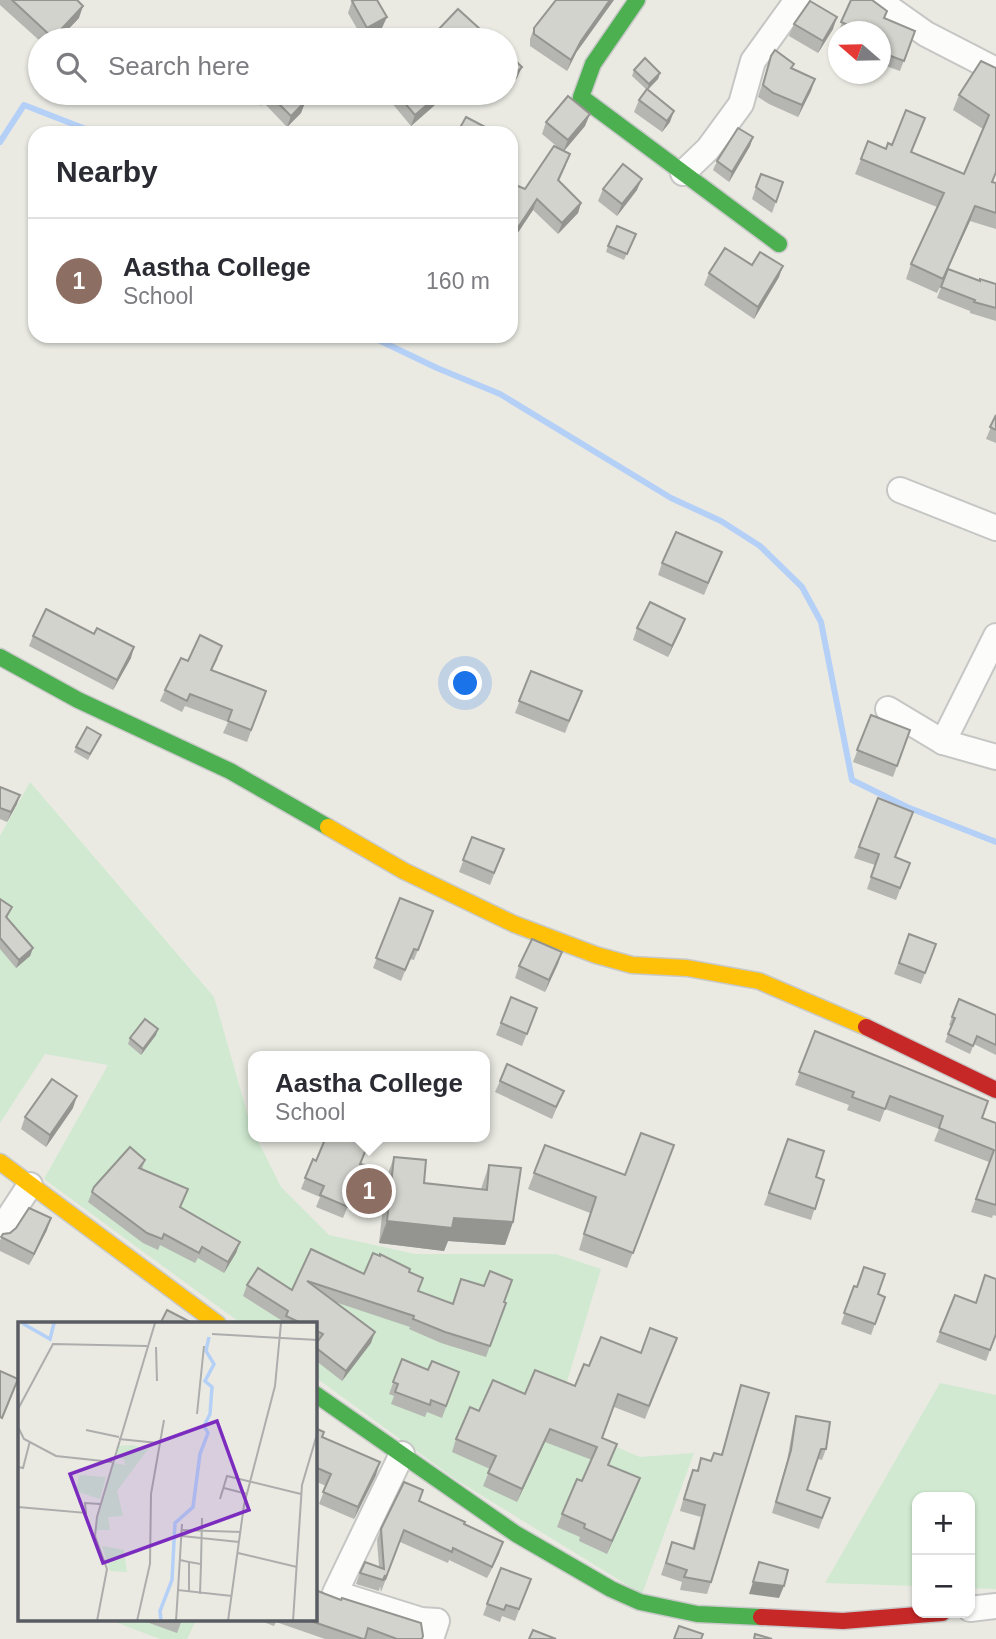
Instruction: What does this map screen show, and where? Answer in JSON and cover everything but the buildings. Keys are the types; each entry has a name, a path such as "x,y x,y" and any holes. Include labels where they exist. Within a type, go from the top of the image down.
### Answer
{"street":[{"path":"637,0 593,64 581,97 779,244"},
{"path":"683,173 708,149 741,104 753,61 797,0"},
{"path":"878,0 926,34 996,70"},
{"path":"900,490 996,528"},
{"path":"943,742 996,636"},
{"path":"3,666 230,771 404,871 514,924 596,955 632,965 687,968 759,982 879,1032 996,1090"},
{"path":"888,709 943,742 996,757"},
{"path":"0,1162 215,1322"},
{"path":"0,1231 30,1185"},
{"path":"317,1395 516,1534 611,1589 640,1602 697,1614 843,1621 912,1615"},
{"path":"402,1454 335,1593 421,1620 437,1621 431,1639"},
{"path":"975,1608 996,1606"}],"green space":[{"path":"30,782 214,997 248,1116 248,1142 258,1142 281,1187 329,1235 415,1254 556,1254 601,1269 555,1421 640,1457 694,1453 642,1594 455,1479 317,1378 317,1322 239,1322 44,1179 108,1065 45,1054 0,1123 0,836"},
{"path":"940,1383 996,1395 996,1589 975,1588 975,1492 912,1492 912,1586 825,1583"},
{"path":"115,1622 195,1622 187,1639 160,1639"}],"waterway":[{"path":"0,142 24,105 78,126"},
{"path":"385,343 500,394 671,498 721,521 760,546 802,587 821,622 852,780 907,807 996,842"}],"traffic: fast":[{"path":"637,0 593,64 581,97 779,244"},
{"path":"0,657 78,700 230,771 328,827"},
{"path":"317,1395 516,1534 611,1589 640,1602 697,1614 761,1617"}],"traffic: slow":[{"path":"328,827 404,871 514,924 596,955 632,965 687,968 759,981 866,1027"},
{"path":"0,1162 215,1322"}],"traffic: jam":[{"path":"866,1027 996,1090"},
{"path":"761,1617 843,1621 912,1615"}],"place":[{"name":"Aastha College","path":"369,1191"}]}
